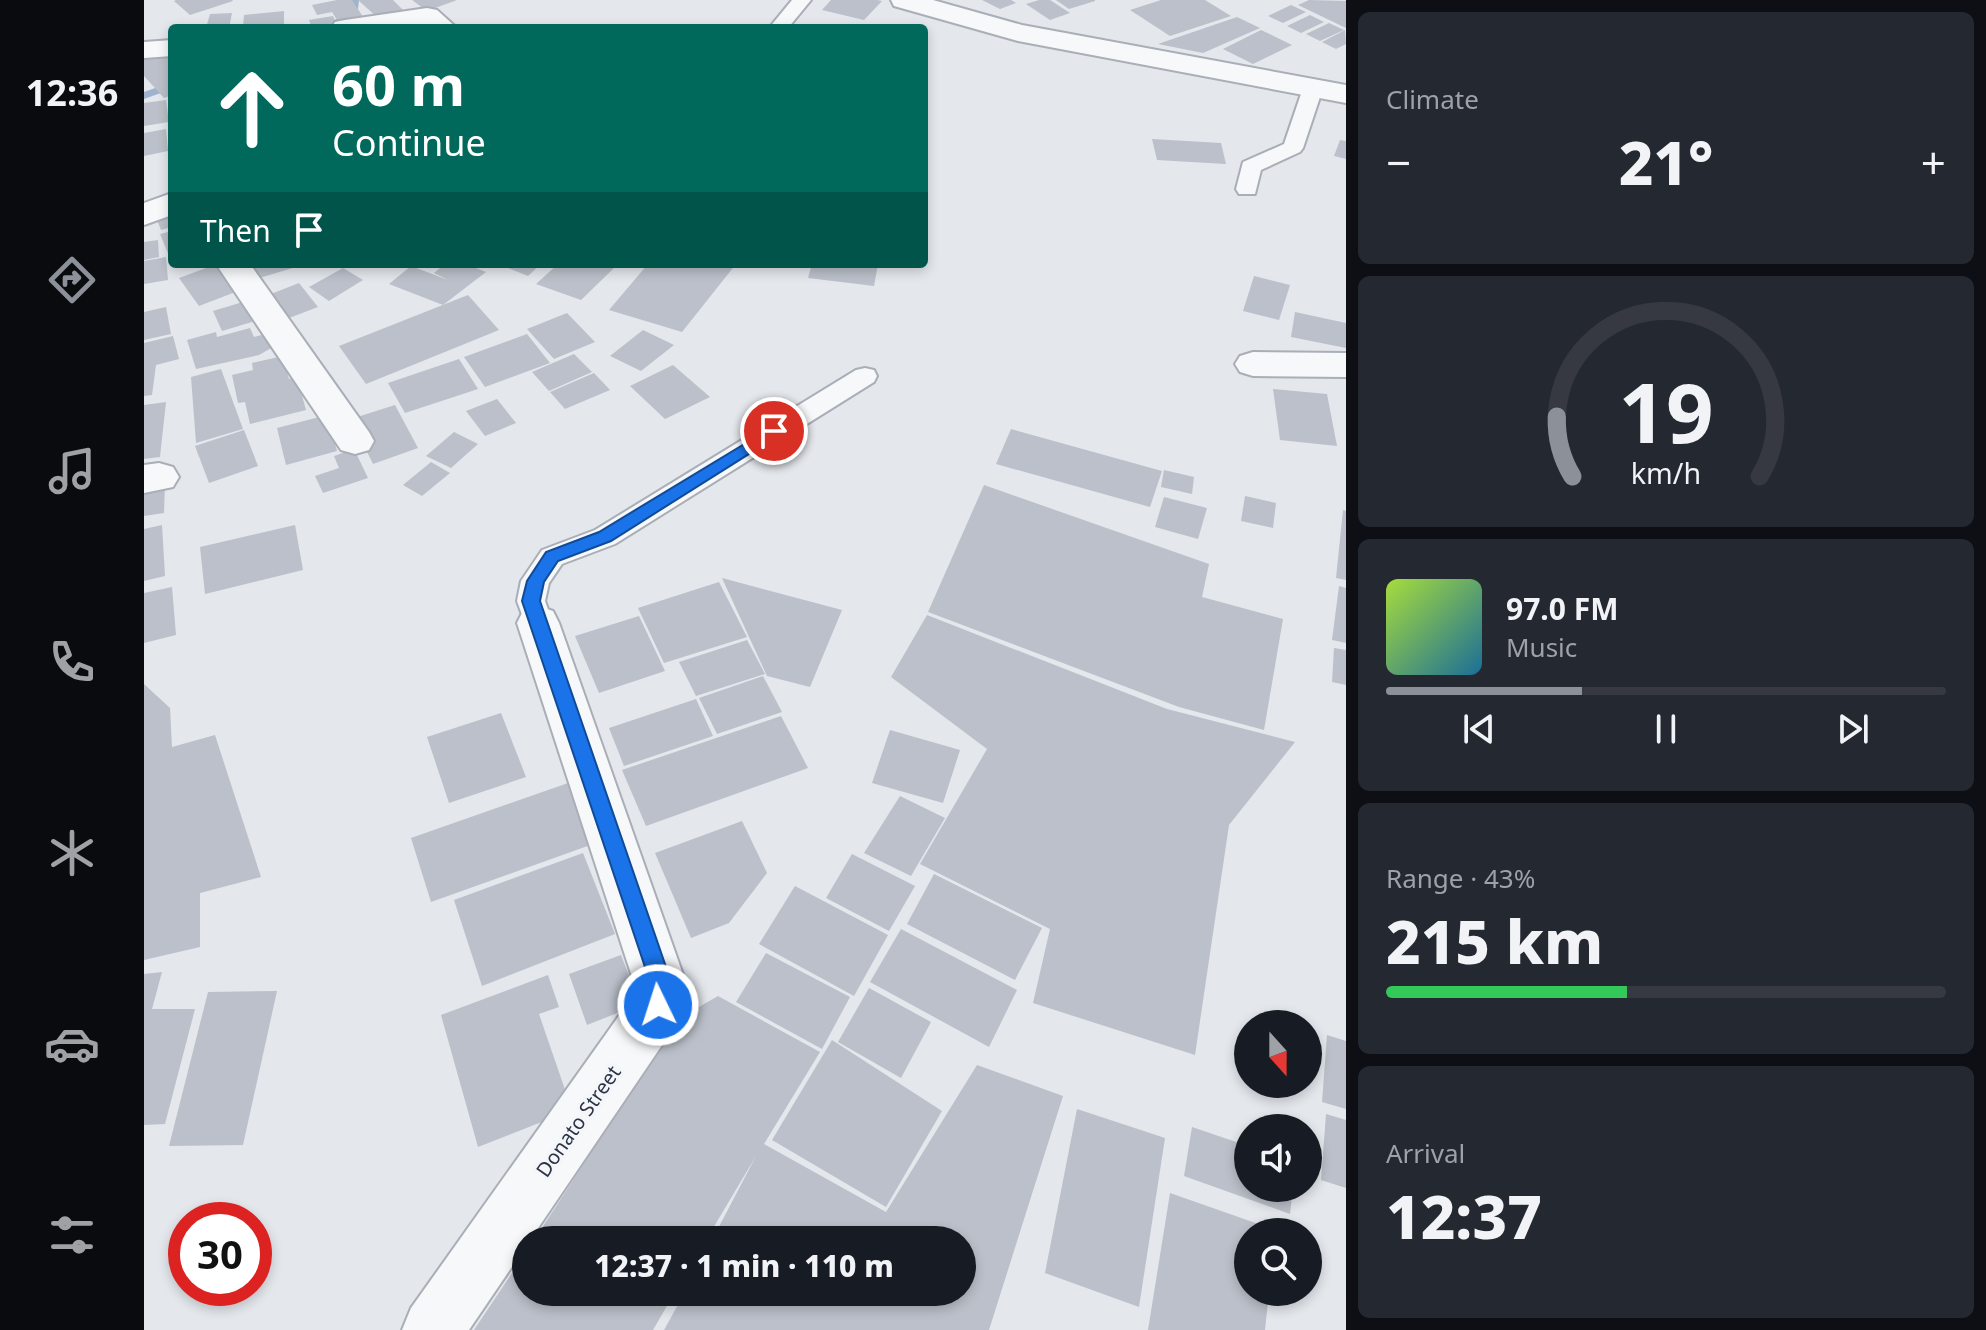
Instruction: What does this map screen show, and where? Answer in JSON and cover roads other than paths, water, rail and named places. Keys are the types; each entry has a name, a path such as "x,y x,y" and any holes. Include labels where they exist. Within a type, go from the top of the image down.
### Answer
{"street":[{"path":"904,0 1018,33 1346,94"},
{"path":"372,24 427,16 450,22"},
{"path":"144,50 168,48"},
{"path":"144,215 168,205"},
{"path":"236,268 355,441"},
{"path":"1253,364 1346,365"},
{"name":"Donato Street","path":"433,1330 658,1005 661,986 538,623"}],"lane":[{"path":"781,24 802,0"},
{"path":"1247,189 1251,167 1293,148 1313,88"},
{"path":"538,623 531,601 535,581 552,557 605,537 865,376"}],"waterway":[{"path":"332,24 353,16 354,0"},
{"path":"144,96 168,87"}]}
